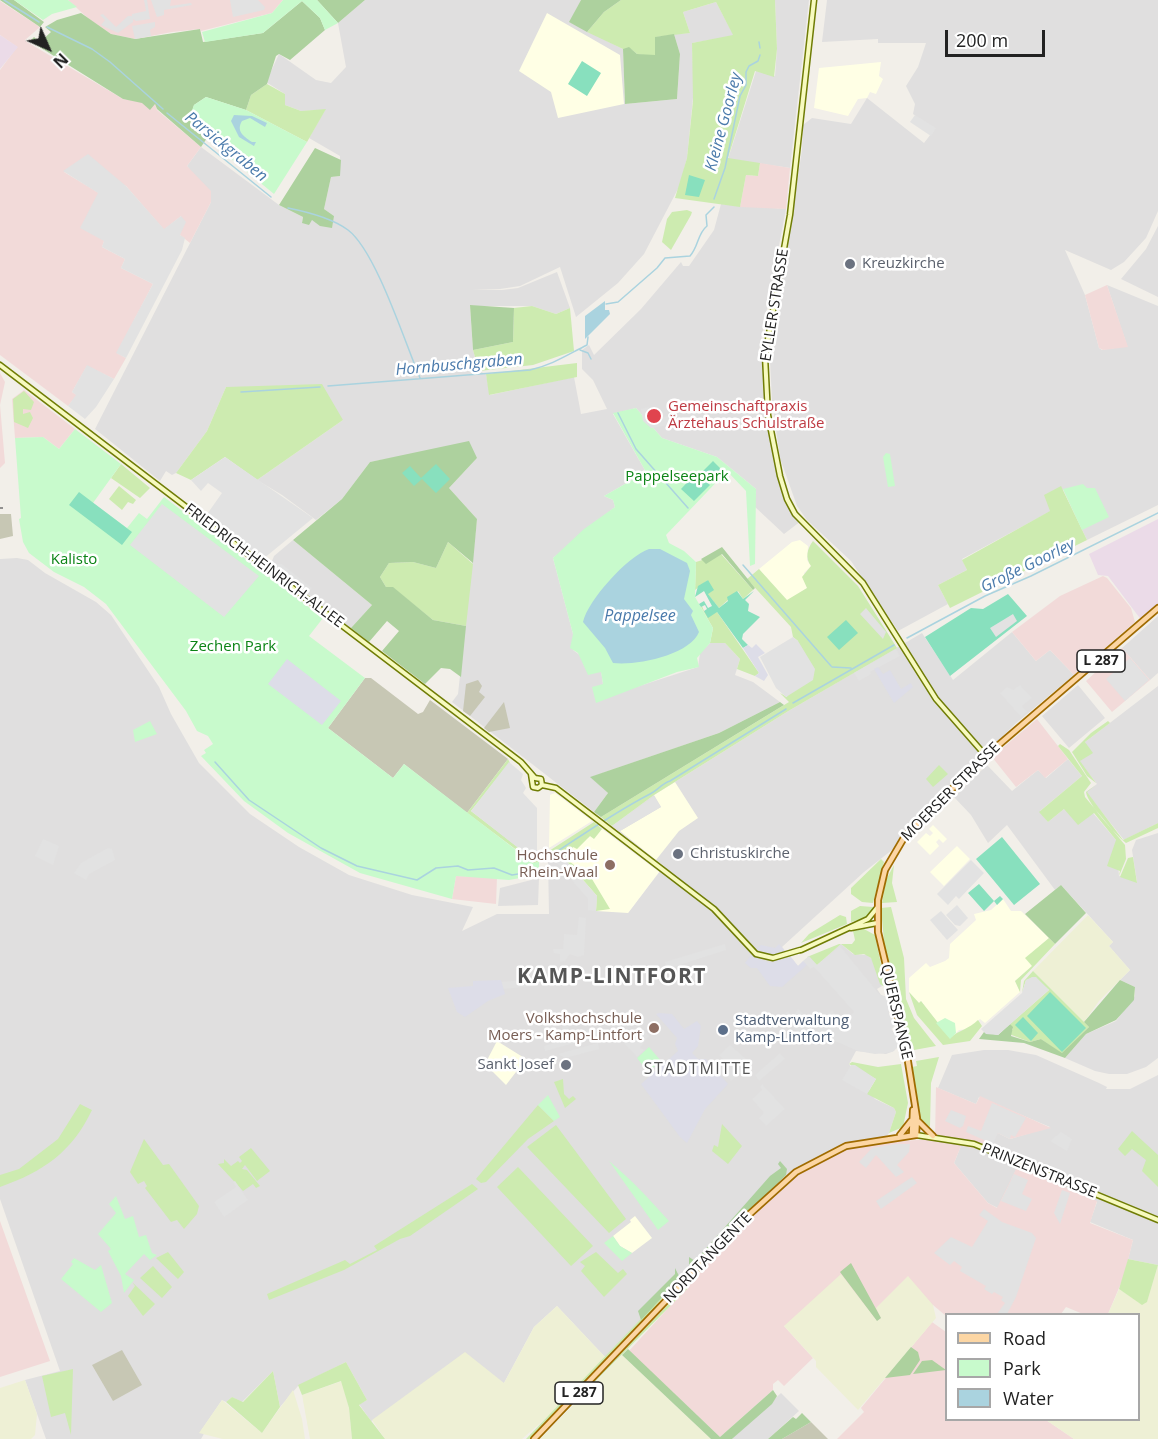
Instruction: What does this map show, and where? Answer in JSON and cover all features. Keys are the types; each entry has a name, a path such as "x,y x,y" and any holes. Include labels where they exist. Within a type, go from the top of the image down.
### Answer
{"main road":[{"name":"EYLLER STRASSE","path":"814,0 790,215 765,356 768,415 781,483 795,514 863,583 936,699 986,756"},
{"name":"FRIEDRICH-HEINRICH-ALLEE","path":"0,365 527,768 534,779"},
{"name":"MOERSER STRASSE","path":"877,923 882,879 895,849 920,820 986,756 1085,674 1158,608"},
{"path":"542,784 541,779 534,779 534,788 542,784 556,788 709,905 726,921 747,949 758,956 778,959 866,921 878,908"},
{"path":"866,921 877,923"},
{"path":"847,928 865,927 877,923"},
{"name":"QUERSPANGE","path":"877,923 906,1049 915,1118 914,1135"},
{"path":"865,927 872,929 879,937"},
{"path":"900,1136 915,1118"},
{"name":"L 287","path":"915,1118 923,1129 933,1136"},
{"name":"PRINZENSTRASSE","path":"914,1135 933,1136 988,1149 1158,1220"},
{"name":"NORDTANGENTE","path":"534,1439 743,1220 796,1172 846,1146 914,1135"}],"shaded area":[{"path":"68,0 283,0 272,13 201,31 200,29 172,32 135,39 111,34 90,20"},
{"path":"144,0 147,0 150,19 136,21 133,19 133,22 118,33 101,25 105,20 100,15 103,14 116,27 128,16 146,11"},
{"path":"151,0 171,0 170,6 191,3 192,5 164,10 164,15 157,17"},
{"path":"230,0 258,0 265,7 264,10 233,17"},
{"path":"365,0 581,0 570,22 623,49 625,104 677,99 680,54 674,34 690,33 683,12 716,2 734,36 692,43 694,88 687,158 680,185 644,254 618,283 576,317 560,267 520,286 472,289 502,290 518,288 557,272 570,308 556,314 532,306 470,306 473,350 479,371 486,374 490,395 574,377 581,414 607,409 593,380 582,369 582,350 589,345 594,355 641,309 681,262 683,266 689,266 714,230 721,204 786,209 758,356 764,365 768,415 787,499 801,521 784,534 754,506 756,489 717,457 662,438 636,408 613,414 646,472 604,496 613,500 615,507 553,558 573,634 573,650 601,671 603,684 621,692 698,667 700,653 710,643 718,641 725,643 740,659 735,675 753,682 780,702 719,733 591,777 608,793 594,812 452,702 458,694 477,519 449,488 477,458 397,457 370,462 342,499 316,520 257,480 343,420 264,387 226,387 207,431 176,473 172,475 166,471 160,481 95,429 211,202 187,166 201,147 279,205 303,217 302,222 334,216 324,209 331,177 340,176 340,156 309,138 325,110 301,111 285,105 285,94 266,82 279,54 316,80 331,83 346,67 338,23"},
{"path":"775,0 809,0 790,168 728,159 756,71 775,76 777,49"},
{"path":"827,0 1158,0 1158,211 1146,238 1124,262 1111,270 1065,250 1085,295 1099,348 1102,350 1127,346 1107,285 1158,306 1158,505 1087,540 1063,489 1051,511 962,559 967,570 938,585 948,604 898,631 851,561 807,520 797,506 780,458 772,400 770,361 774,352 774,332 802,150 803,125 812,118 851,124 867,98 924,143 934,130 913,114 915,104 906,86 918,67 926,43 878,43 878,39 822,42"},
{"path":"0,1 40,27 25,40 27,42 123,99 155,104 157,110 201,147 187,166 211,191 211,202 190,243 180,235 181,216 164,230 126,186 64,172 99,193 104,241 102,247 125,259 121,268 153,284 117,353 126,358 114,379 87,366 72,392 77,395 68,406 0,355 0,70 17,47 0,35"},
{"path":"547,13 620,55 624,104 558,118 551,92 519,71"},
{"path":"155,22 155,27 150,30 151,36 135,39 132,26"},
{"path":"0,35 18,47 0,69"},
{"path":"881,62 879,76 883,79 876,94 870,92 867,98 858,99 848,116 814,108 819,68"},
{"path":"915,115 936,128 931,136 910,122"},
{"path":"88,154 126,186 164,229 181,216 186,222 180,235 185,238 182,250 126,358 116,353 153,284 121,268 125,259 102,247 104,241 80,228 98,193 63,171"},
{"path":"760,163 790,168 786,209 740,207 746,175 758,176"},
{"path":"1158,226 1158,297 1121,279 1146,249"},
{"path":"1107,285 1128,347 1103,350 1099,348 1085,295"},
{"path":"87,365 114,379 96,407 85,419 68,406 76,395 72,392"},
{"path":"0,373 5,382 0,405"},
{"path":"24,390 75,429 59,449 43,437 15,438 12,399"},
{"path":"0,405 5,463 0,468"},
{"path":"649,407 651,419 669,416 669,425 651,428 643,421 641,409"},
{"path":"225,457 313,518 263,559 205,517 222,493 208,483 201,491 191,480"},
{"path":"162,504 259,576 224,617 130,545"},
{"path":"0,514 11,514 13,536 0,539"},
{"path":"1158,519 1158,606 1142,621 1108,576 1098,575 1089,554"},
{"path":"293,540 372,605 351,628 270,566 274,556"},
{"path":"800,540 808,546 807,560 811,566 804,573 807,588 787,601 759,569 792,542"},
{"path":"0,559 28,560 45,573 96,602 111,615 159,687 171,714 199,763 250,814 299,847 349,875 412,895 473,907 462,931 497,914 549,914 548,859 555,861 562,856 597,896 628,913 664,866 612,826 654,795 790,710 922,633 953,680 1012,632 1036,661 1050,650 1074,675 1015,724 892,850 864,872 782,947 798,966 809,956 817,965 841,944 853,954 867,955 873,960 882,986 877,989 881,995 887,997 889,1014 895,1025 891,1029 897,1036 898,1045 894,1051 886,1054 856,1051 849,1064 875,1099 894,1108 896,1112 889,1133 882,1142 774,1192 680,1278 606,1358 557,1306 534,1327 504,1383 371,1421 359,1404 367,1400 346,1362 298,1386 280,1407 273,1371 242,1402 232,1397 226,1402 222,1400 201,1431 205,1432 201,1439 46,1439 25,1380 60,1371 0,1199"},
{"path":"276,564 282,564 312,588 308,593 278,570"},
{"path":"1103,576 1131,608 1135,622 1074,675 1050,650 1036,661 1012,632 1060,596"},
{"path":"866,608 886,632 883,639 860,614"},
{"path":"1013,614 1017,621 996,637 990,628"},
{"path":"1158,616 1158,673 1150,680 1122,648"},
{"path":"793,637 798,641 815,669 813,680 786,697 776,688 760,657"},
{"path":"756,644 765,653 758,657 768,675 764,681 755,676 759,673 743,648 748,645 752,648"},
{"path":"1122,648 1150,680 1112,712 1086,681"},
{"path":"896,649 900,656 870,672 871,674 859,681 854,673"},
{"path":"1130,658 1149,680 1125,701 1106,679"},
{"path":"287,659 341,701 322,725 268,684"},
{"path":"878,667 883,674 890,670 901,689 911,683 913,687 894,703 874,669"},
{"path":"365,678 371,678 418,714 423,712 430,700 508,759 467,813 404,764 393,778 328,728"},
{"path":"478,680 482,686 479,692 485,697 470,716 463,711 466,684"},
{"path":"1020,685 1032,698 1022,706 1027,712 1021,717 1000,693 1007,687 1013,690"},
{"path":"1078,685 1105,718 1069,748 1042,716"},
{"path":"1158,686 1158,823 1124,840 1086,792 1097,784 1079,761 1089,754 1085,742"},
{"path":"504,702 510,728 489,732 484,728"},
{"path":"1037,719 1068,759 1045,778 1038,770 1016,787 992,757"},
{"path":"1068,759 1082,776 1040,811 1048,822 1064,809 1093,813 1116,840 1119,876 1137,882 1132,850 1136,840 1158,833 1158,1058 1146,1067 1127,1074 1095,1071 1065,1058 1086,1034 1116,1021 1135,996 1135,987 1120,980 1130,970 1109,946 1113,942 1061,885 1055,890 1007,825 988,843 971,815 954,797 987,765 1012,791 1038,770 1046,778"},
{"path":"509,762 523,774 521,780 526,788 523,793 537,808 537,855 531,858 471,811"},
{"path":"675,782 698,818 679,831 656,860 620,831 661,807 654,795"},
{"name":"Hochschule Rhein-Waal","path":"555,793 592,821 549,848 550,795"},
{"path":"654,796 661,807 620,831 612,826"},
{"path":"933,825 947,839 943,843 939,839 936,842 939,846 930,855 917,842 926,833 930,836 933,833 929,829"},
{"name":"Hochschule Rhein-Waal","path":"602,829 659,872 628,913 596,911 597,896 561,855"},
{"path":"43,839 59,846 53,865 35,856"},
{"path":"957,846 970,859 944,886 930,872"},
{"path":"108,848 112,849 115,860 89,874 86,880 74,873 81,863"},
{"path":"562,856 597,896 596,911 588,910 588,899 555,861"},
{"path":"971,860 984,873 959,899 956,896 948,905 937,894"},
{"path":"456,876 497,877 496,904 452,899"},
{"path":"539,878 538,905 498,906 500,888"},
{"path":"1003,899 1011,911 1021,911 1049,938 1026,958 1032,966 1015,981 1020,992 985,1023 980,1019 968,1029 959,1030 950,1039 921,1001 919,1003 909,992 909,978 926,963 930,967 949,958 950,944 976,920 974,914 991,910"},
{"path":"957,905 968,918 960,926 955,925 946,915"},
{"path":"941,911 958,930 947,940 930,920"},
{"path":"1088,915 1113,942 1109,946 1130,970 1099,1001 1084,1022 1033,971"},
{"path":"579,917 586,918 584,955 578,957 570,954 565,961 560,962 560,954 554,953 553,949 563,949 564,934 577,935"},
{"path":"725,944 726,950 667,969 665,962"},
{"path":"779,944 787,953 765,956 754,951 761,945 775,948"},
{"path":"840,946 880,995 887,997 889,1014 895,1025 891,1029 898,1039 897,1048 892,1052 875,1054 858,1051 819,1034 816,1025 832,1010 843,1022 854,1012 814,967 810,969 803,961 809,956 817,965"},
{"path":"751,955 769,963 791,957 798,966 803,961 807,965 782,987 770,986 757,968 751,968 745,963"},
{"path":"1036,977 1049,990 998,1035 986,1034 981,1029 1022,993 1026,980"},
{"path":"534,979 535,986 502,989 501,982"},
{"path":"501,980 505,994 488,1001 465,1017 457,1012 448,988 473,986 473,981"},
{"path":"798,1009 814,1023 805,1031 798,1033 783,1015 788,1011 793,1017"},
{"path":"656,1014 672,1014 684,1029 697,1021 701,1026 698,1046 692,1053 698,1059 706,1059 728,1084 705,1109 687,1143 680,1137 641,1084 678,1051 675,1044 677,1038"},
{"path":"578,1019 568,1025 569,1034 595,1028 596,1037 545,1051 544,1046 562,1041 562,1028 568,1020"},
{"path":"640,1026 649,1036 640,1048 645,1050 637,1057 622,1041"},
{"path":"497,1041 526,1059 506,1085 485,1064"},
{"path":"598,1043 599,1049 565,1058 558,1054"},
{"path":"730,1045 752,1064 731,1081 722,1071 729,1065 719,1055"},
{"path":"984,1050 1008,1050 1036,1055 1099,1083 1107,1087 1106,1089 1130,1089 1158,1075 1158,1265 1128,1259 1133,1240 1090,1222 1097,1202 1017,1168 998,1208 988,1203 954,1163 961,1146 998,1133 1010,1139 1050,1127 979,1097 976,1104 938,1088 952,1055"},
{"path":"780,1053 785,1059 759,1081 755,1075"},
{"path":"851,1065 855,1065 876,1079 867,1094 842,1080"},
{"path":"762,1084 785,1109 766,1126 759,1118 764,1113 752,1099 762,1090 760,1087"},
{"path":"936,1087 976,1104 980,1096 1051,1128 1010,1139 998,1133 987,1151 961,1146 954,1163 988,1203 997,1208 1017,1167 1097,1201 1090,1223 1133,1240 1124,1276 1108,1313 1081,1313 1066,1307 1062,1313 945,1313 945,1315 933,1305 877,1321 863,1304 784,1326 813,1358 784,1386 778,1380 773,1384 773,1390 720,1437 629,1351 774,1192 798,1173 825,1157 853,1147 882,1142 935,1139"},
{"path":"992,1103 1026,1118 1015,1137 1011,1135 1010,1139 998,1133 993,1144 966,1132 968,1126 981,1131"},
{"path":"951,1110 966,1116 960,1128 945,1121"},
{"path":"1061,1132 1072,1139 1067,1151 1050,1141"},
{"path":"910,1144 909,1152 897,1165 904,1172 896,1177 876,1155 866,1168 859,1162 872,1148"},
{"path":"1014,1174 1028,1180 1022,1194 1032,1199 1026,1211 1001,1201"},
{"path":"912,1177 917,1183 881,1209 876,1201"},
{"path":"235,1181 248,1200 224,1217 214,1202 236,1187 233,1182"},
{"path":"1062,1190 1070,1193 1060,1224 1054,1213"},
{"path":"984,1209 1002,1222 1032,1233 1036,1238 1016,1297 1008,1313 998,1313 1005,1303 1001,1300 1003,1297 984,1289 986,1286 960,1271 962,1267 954,1261 950,1265 934,1253 951,1237 972,1247 988,1221 979,1215"},
{"path":"635,1216 652,1238 632,1253 620,1246 613,1236"},
{"path":"0,1221 50,1361 0,1377"},
{"path":"1158,1265 1158,1439 1074,1439 1047,1421 1140,1421 1140,1313 1108,1313 1119,1289 1142,1304 1147,1301"},
{"path":"841,1274 877,1321 881,1318 876,1308 908,1276 933,1305 936,1318 858,1410 816,1367 816,1361 784,1326"},
{"path":"557,1306 606,1358 562,1404 522,1439 385,1439 372,1420 465,1352 504,1383 534,1327"},
{"path":"932,1322 945,1331 945,1421 1047,1421 1074,1439 837,1439 864,1412 861,1408"},
{"path":"122,1350 142,1385 113,1401 92,1365"},
{"path":"622,1355 711,1439 540,1439"},
{"path":"25,1380 37,1414 35,1435 31,1439 0,1439 0,1388"},
{"path":"342,1381 349,1408 352,1439 310,1439 302,1395"},
{"path":"293,1390 302,1419 305,1439 223,1439 199,1433 222,1400 262,1433"},
{"path":"781,1393 799,1411 768,1439 732,1439"},
{"path":"811,1422 828,1439 782,1439"}],"green space":[{"path":"0,0 14,0 44,22 40,27"},
{"path":"14,0 68,0 77,7 52,14 43,20"},
{"path":"283,0 317,0 338,23 325,30 320,18 302,1 263,33 205,42 202,32 272,13"},
{"path":"317,0 365,0 338,23"},
{"path":"581,0 621,0 604,12 587,32 569,22"},
{"path":"621,0 775,0 777,49 774,77 755,71 728,158 760,163 758,176 746,175 740,207 675,198 687,158 693,101 692,43 733,35 716,2 683,12 690,33 656,37 655,57 637,54 631,49 623,49 587,32 604,12"},
{"path":"302,1 320,18 325,30 290,60 279,54 276,56 267,84 251,95 246,110 206,97 194,105 193,120 207,138 201,147 157,109 155,104 150,110 142,103 123,99 30,41 34,37 40,42 51,32 45,27 57,20 81,13 111,34 135,39 200,29 203,42 263,33"},
{"path":"674,34 680,54 677,99 625,104 623,49 629,47 637,54 655,55 655,37"},
{"path":"582,61 601,73 587,96 568,84"},
{"path":"267,84 285,94 285,105 301,111 326,109 307,142 246,110 251,95"},
{"path":"206,97 246,110 307,142 274,194 196,130 192,110 194,105"},
{"path":"315,148 341,160 340,176 331,177 324,209 334,216 332,228 320,226 312,220 309,225 302,223 303,217 279,205"},
{"path":"689,175 705,180 699,197 685,195"},
{"path":"687,210 692,212 691,215 671,250 662,242 667,219 672,212"},
{"path":"470,305 514,308 513,342 473,350"},
{"path":"532,306 556,314 570,308 574,351 533,365 479,371 473,350 513,342 514,308"},
{"path":"577,363 577,377 489,395 486,374"},
{"path":"322,384 343,420 257,480 225,457 191,480 176,473 207,431 226,387"},
{"path":"24,391 34,402 31,410 23,409 23,414 30,412 33,418 28,428 14,422 13,399"},
{"name":"Pappelseepark","path":"636,408 662,438 717,457 756,489 755,564 750,566 746,491 727,471 666,535 669,543 684,551 696,562 695,597 713,628 710,643 697,658 699,667 677,672 596,703 592,687 603,684 601,672 588,675 578,653 570,648 573,634 553,558 584,529 615,507 613,500 604,496 646,472 613,413"},
{"name":"Zechen Park","path":"75,429 121,464 93,503 127,528 139,513 147,519 164,497 323,618 309,636 365,678 328,728 393,778 404,764 533,863 539,862 539,876 526,872 520,878 509,880 456,876 452,899 360,873 288,833 244,801 201,756 206,753 204,750 213,744 208,736 197,731 186,711 106,604 84,587 54,572 29,553 23,542 19,519 21,518 15,438 43,437 59,449"},
{"path":"469,441 477,458 449,488 477,519 473,563 448,542 436,568 413,562 389,563 380,577 386,587 393,587 433,620 466,626 461,677 450,669 441,668 425,684 382,651 399,631 387,621 369,642 351,628 372,605 293,540 342,499 370,462"},
{"path":"886,453 890,454 895,486 888,487 883,457"},
{"path":"713,461 723,471 712,483 701,473"},
{"path":"121,464 150,488 140,498 111,478"},
{"path":"436,464 450,479 436,493 422,479 414,486 402,473 410,466 421,478"},
{"path":"696,473 710,485 694,501 681,489"},
{"path":"1083,484 1087,488 1095,488 1109,517 1082,530 1063,489"},
{"path":"119,486 136,500 133,504 128,502 122,510 109,499"},
{"path":"1061,486 1087,540 950,608 938,585 967,570 962,560 1050,511 1044,495"},
{"path":"79,492 132,532 122,545 69,505"},
{"path":"813,541 858,586 897,648 790,710 654,795 612,826 601,817 789,702 780,693 787,697 798,641 793,637 791,627 747,579 759,569 787,600 807,588 802,577 811,566 807,553"},
{"path":"448,542 473,564 466,626 433,620 393,588 386,587 380,577 389,563 413,562 436,568"},
{"path":"722,547 755,588 753,590 722,554 706,564 701,559"},
{"path":"721,554 753,590 743,599 738,591 719,608 707,593 708,580 695,590 696,562"},
{"path":"708,580 714,590 708,594 719,608 728,601 727,597 737,591 743,599 754,591 745,600 749,604 748,611 760,617 743,634 742,639 748,645 743,648 717,612 708,618 704,611 707,609 705,605 701,607 699,604 704,601 708,608 712,606 704,591 695,597 698,586"},
{"path":"1008,594 1027,616 950,676 925,637 971,608 983,609"},
{"path":"701,607 704,611 717,612 759,673 755,676 737,669 740,659 725,643 710,643 713,628"},
{"path":"846,620 858,633 839,650 827,637"},
{"path":"780,702 784,705 601,817 594,812 608,793 590,777 719,733"},
{"path":"150,721 157,734 135,742 133,730"},
{"path":"1108,721 1110,723 1085,742 1093,753 1080,761 1096,783 1087,776 1072,752 1091,733"},
{"path":"1060,744 1069,750 1091,783 1084,792 1085,797 1125,845 1126,859 1119,876 1120,871 1107,866 1116,840 1094,813 1078,825 1064,809 1048,822 1039,812 1082,776 1058,746"},
{"path":"508,759 510,763 471,811 531,857 539,855 539,862 534,863 467,813"},
{"path":"939,765 948,774 933,787 926,779"},
{"path":"1096,785 1087,792 1123,840 1158,823 1158,828 1126,843 1115,833 1091,803 1086,792"},
{"path":"594,822 602,829 594,839 590,836 577,849 573,847 565,858 592,879 610,909 596,911 597,896 562,856 555,861 548,859 549,851"},
{"path":"1002,837 1040,884 1014,905 976,859"},
{"path":"1133,857 1137,883 1120,877 1128,858"},
{"path":"881,859 884,862 873,903 862,902 851,894 851,888"},
{"path":"894,865 892,883 897,902 882,903 886,880"},
{"path":"979,884 994,901 984,911 968,893"},
{"path":"1061,885 1086,913 1055,944 1025,914"},
{"path":"1000,896 1003,899 997,905 994,901"},
{"path":"860,906 873,907 871,914 851,922 851,911"},
{"path":"891,907 904,958 906,999 914,1018 936,1046 914,1050 913,1045 908,1046 885,952 881,908"},
{"path":"840,915 846,917 847,924 801,943 809,934"},
{"path":"864,929 875,935 885,984 883,986 880,984 871,958 864,954 855,955 841,944 852,944 855,940 853,931"},
{"path":"1049,938 1055,944 1021,980 1020,992 1015,981 1032,966 1025,958"},
{"path":"839,944 841,944 817,965 807,957"},
{"path":"1033,971 1089,1027 1062,1054 1041,1039 1030,1042 1009,1034 1013,1029 1010,1024 1049,990 1035,978 1026,980 1022,993 1024,981"},
{"path":"1120,980 1135,987 1134,1000 1116,1020 1086,1034 1065,1058 1024,1043 979,1039 984,1032 998,1035 1010,1024 1013,1027 1011,1036 1030,1042 1041,1039 1062,1053 1089,1027 1084,1022"},
{"path":"909,992 919,1003 921,1001 950,1038 978,1020 982,1026 970,1041 943,1045 917,1015"},
{"path":"1050,992 1086,1028 1062,1052 1027,1016"},
{"path":"1023,1017 1038,1033 1031,1041 1015,1025"},
{"path":"945,1018 955,1023 956,1033 950,1039 936,1023"},
{"path":"649,1047 661,1061 648,1072 637,1058"},
{"path":"939,1057 931,1083 930,1127 919,1120 912,1067 917,1066 916,1061"},
{"path":"852,1062 878,1067 901,1064 908,1103 903,1127 889,1133 896,1112 894,1108 867,1094 876,1079 849,1064"},
{"path":"563,1079 564,1094 569,1099 573,1096 576,1099 565,1108 554,1082"},
{"path":"548,1095 560,1117 554,1121 538,1105"},
{"path":"80,1104 92,1110 75,1138 65,1149 55,1159 30,1175 0,1187 0,1175 19,1169 58,1139"},
{"path":"538,1105 554,1121 528,1139 486,1182 481,1183 476,1179"},
{"path":"722,1124 742,1146 728,1164 712,1151 714,1145 718,1147"},
{"path":"556,1125 626,1219 609,1233 527,1147"},
{"path":"1132,1131 1158,1155 1158,1187 1142,1171 1146,1160 1132,1149 1125,1156 1118,1149"},
{"path":"144,1139 163,1165 169,1164 199,1206 197,1214 184,1229 177,1220 171,1222 145,1188 147,1186 144,1181 138,1184 130,1172"},
{"path":"251,1148 270,1171 257,1181 245,1165 242,1169 247,1170 260,1186 256,1188 253,1184 243,1191 218,1164 224,1163 224,1159 231,1166 238,1161 240,1163 242,1161 239,1157"},
{"path":"609,1161 633,1183 669,1221 658,1230"},
{"path":"780,1161 787,1169 786,1175 703,1257 689,1265 689,1257 695,1261 770,1176 781,1168 778,1164"},
{"path":"518,1167 593,1246 571,1266 497,1187"},
{"path":"472,1184 478,1189 410,1236 400,1239 344,1270 269,1300 267,1294 345,1260 350,1264 377,1250 374,1246"},
{"path":"116,1196 125,1219 133,1216 139,1237 146,1235 152,1253 157,1255 150,1260 144,1254 125,1274 134,1280 124,1293 121,1276 108,1251 111,1249 98,1234 116,1213 109,1204"},
{"path":"613,1236 620,1246 632,1253 622,1261 604,1243"},
{"path":"168,1252 184,1272 178,1279 156,1258"},
{"path":"596,1252 618,1273 623,1269 627,1274 604,1297 581,1271 585,1266 580,1262"},
{"path":"74,1258 95,1270 101,1265 112,1303 101,1312 61,1279 73,1264 71,1262"},
{"path":"1128,1259 1158,1265 1147,1302 1142,1305 1119,1289"},
{"path":"851,1263 881,1318 877,1321 840,1272"},
{"path":"153,1266 172,1287 162,1298 140,1278"},
{"path":"675,1268 680,1278 641,1320 638,1311 675,1274"},
{"path":"680,1278 632,1333 529,1439 526,1439"},
{"path":"132,1282 155,1304 143,1316 128,1296 135,1286"},
{"path":"684,1288 688,1288 538,1439"},
{"path":"911,1347 918,1352 920,1360 910,1375 885,1378"},
{"path":"628,1349 720,1437 773,1390 777,1396 772,1404 732,1439 711,1439 622,1355"},
{"path":"932,1360 945,1370 913,1374 922,1361"},
{"path":"346,1362 367,1400 359,1405 385,1439 352,1439 349,1408 341,1381 302,1395 298,1385"},
{"path":"73,1369 71,1435 65,1413 51,1417 42,1376"},
{"path":"273,1371 280,1407 262,1433 226,1402 232,1397 243,1402"},
{"path":"802,1413 811,1422 782,1439 768,1439 793,1417 796,1419"}],"water":[{"path":"234,115 252,116 267,123 265,127 250,118 242,121 240,130 249,140 256,142 254,146 239,137 231,121"},
{"path":"605,301 605,310 609,310 610,314 585,339 585,316"},
{"name":"Pappelsee","path":"649,549 660,549 687,563 690,571 684,599 693,611 691,615 699,632 694,640 674,653 648,661 613,663 605,648 583,622 592,602 610,580 631,560"}],"waterway":[{"name":"Parsickgraben","path":"4,0 39,22"},
{"name":"Parsickgraben","path":"47,27 92,49 163,109"},
{"name":"Kleine Goorley","path":"759,42 760,48"},
{"name":"Kleine Goorley","path":"714,199 725,168 740,96 746,85 746,72 749,66 758,61 760,55"},
{"name":"Parsickgraben","path":"167,113 271,197"},
{"name":"Kleine Goorley","path":"606,304 618,302 657,268 665,258 690,256 707,226 706,215 714,207"},
{"name":"Parsickgraben","path":"288,208 335,222 359,241 379,277 420,378"},
{"name":"Hornbuschgraben","path":"328,386 530,370 552,363 587,345 588,337"},
{"path":"580,350 588,353 591,359"},
{"name":"Hornbuschgraben","path":"241,392 320,387"},
{"path":"618,413 636,449 688,508"},
{"name":"Große Goorley","path":"907,638 985,596 1031,576 1158,513"},
{"path":"743,565 831,666"},
{"name":"Große Goorley","path":"793,703 894,645"},
{"path":"832,667 851,668"},
{"name":"Große Goorley","path":"549,857 611,816 786,709"},
{"path":"215,762 249,800 321,848 357,866 417,880 436,868 458,866 468,870 494,868 512,875 524,873"}],"place":[{"name":"Kreuzkirche","path":"850,264"},
{"name":"Gemeinschaftpraxis Ärztehaus Schulstraße","path":"654,416"},
{"name":"Christuskirche","path":"678,854"},
{"name":"Hochschule Rhein-Waal","path":"610,865"},
{"name":"Volkshochschule Moers - Kamp-Lintfort","path":"654,1028"},
{"name":"Stadtverwaltung Kamp-Lintfort","path":"723,1030"},
{"name":"Sankt Josef","path":"566,1065"}],"district":[{"name":"KAMP-LINTFORT","path":"612,977"},
{"name":"STADTMITTE","path":"698,1069"}],"park label":[{"name":"Kalisto","path":"74,560"}]}
